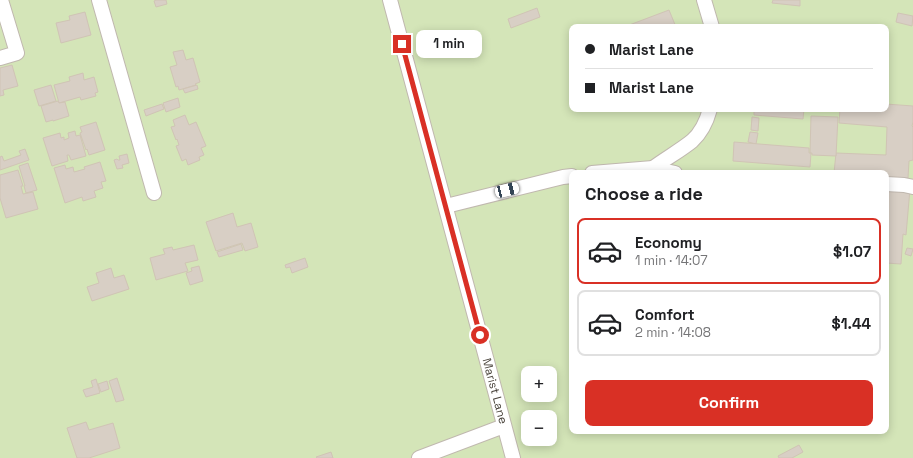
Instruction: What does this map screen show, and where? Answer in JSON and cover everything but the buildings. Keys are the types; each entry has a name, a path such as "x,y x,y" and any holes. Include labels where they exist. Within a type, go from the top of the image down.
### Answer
{"street":[{"path":"0,58 17,53 1,0"},
{"path":"99,0 154,193"},
{"name":"Marist Lane","path":"390,0 513,458"},
{"path":"704,0 711,24"},
{"path":"653,168 692,141 708,118 709,112"},
{"path":"623,170 653,168 662,170"},
{"path":"446,206 569,176"},
{"path":"889,184 913,187"},
{"path":"419,458 504,426"}],"green space":[{"path":"0,0 913,0 913,458 0,458"}],"route":[{"path":"402,44 480,335"}]}
